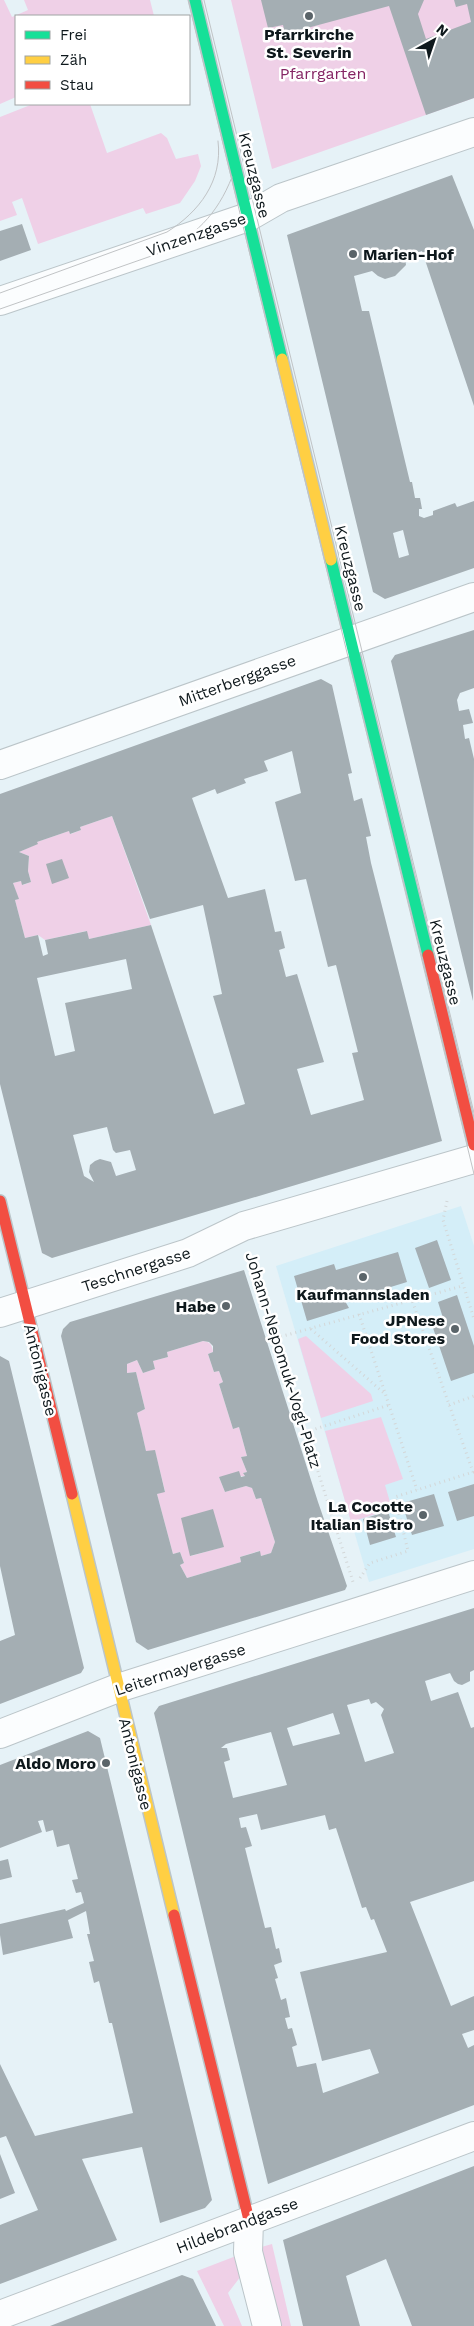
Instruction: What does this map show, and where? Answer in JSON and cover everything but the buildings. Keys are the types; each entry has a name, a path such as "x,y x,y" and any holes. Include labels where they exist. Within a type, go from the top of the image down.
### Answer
{"street":[{"name":"Kreuzgasse","path":"196,0 474,1145"},
{"name":"Vinzenzgasse","path":"0,301 248,217 281,198 474,132"},
{"name":"Mitterberggasse","path":"0,765 474,597"},
{"path":"244,1226 474,1159"},
{"name":"Antonigasse","path":"0,1201 249,2220 248,2252 267,2326"},
{"name":"Teschnergasse","path":"0,1313 188,1253 244,1226"},
{"path":"362,1610 474,1575"},
{"name":"Leitermayergasse","path":"0,1734 118,1688 362,1610"},
{"name":"Hildebrandgasse","path":"0,2315 474,2136"}],"path":[{"path":"448,1196 443,1220 462,1286 474,1319"},
{"name":"Johann-Nepomuk-Vogl-Platz","path":"244,1226 276,1338 362,1610"},
{"path":"276,1338 462,1286"},
{"path":"370,1563 408,1550 395,1497 473,1472 412,1300"},
{"path":"359,1314 418,1490"},
{"path":"310,1328 386,1394"},
{"path":"449,1405 474,1396"},
{"path":"306,1432 390,1405"}],"shaded area":[{"path":"461,1206 474,1246 474,1549 369,1582 276,1266"}],"green space":[{"path":"0,0 4,0 12,17 15,16 15,97 0,104"},
{"path":"24,0 150,0 154,15 17,15 28,10"},
{"name":"Pfarrgarten","path":"231,0 474,0 474,98 272,169"},
{"path":"30,105 90,105 107,153 161,133 167,138 176,159 198,154 201,166 195,181 180,203 146,214 143,208 38,244 22,198 12,202 17,215 0,221 0,117"},
{"path":"112,816 151,925 89,939 86,931 45,940 38,935 25,938 15,900 18,899 13,883 21,881 23,885 31,882 28,871 29,856 19,852 37,844 37,842 69,831 71,834 81,830 80,827"},
{"path":"306,1336 371,1394 373,1401 321,1418 298,1339"},
{"path":"203,1341 211,1345 213,1352 208,1354 214,1372 219,1371 223,1382 219,1384 233,1429 239,1427 247,1456 241,1457 247,1472 243,1473 245,1476 219,1477 225,1492 246,1486 252,1488 256,1499 261,1498 275,1542 271,1553 261,1556 259,1551 240,1557 241,1562 187,1578 180,1565 184,1563 180,1552 173,1554 157,1494 165,1491 155,1451 146,1451 137,1413 145,1409 136,1372 127,1373 127,1364 137,1360 143,1373 155,1369 153,1361 168,1357 167,1352","holes":["212,1509 223,1547 191,1556"]},
{"path":"381,1417 403,1479 385,1485 392,1509 351,1522 325,1431"},
{"path":"272,2244 291,2326 276,2326 258,2248"},
{"path":"236,2256 241,2276 228,2293 242,2326 224,2326 197,2271"}],"tram line":[{"path":"188,0 474,1174"},
{"path":"204,0 474,1113"},
{"path":"0,293 167,232 179,224 199,205 212,182 219,156 218,141"},
{"path":"0,309 157,254 171,247 193,232 212,214 232,177"}],"traffic: fast":[{"path":"195,0 282,359"},
{"path":"331,560 428,955"}],"traffic: slow":[{"path":"282,359 331,560"},
{"path":"72,1494 174,1915"}],"traffic: jam":[{"path":"428,955 474,1145"},
{"path":"0,1201 72,1494"},
{"path":"174,1915 249,2220"}],"place":[{"name":"Pfarrkirche St. Severin","path":"309,16"},
{"name":"Marien-Hof","path":"353,254"},
{"name":"Kaufmannsladen","path":"363,1277"},
{"name":"Habe","path":"226,1306"},
{"name":"JPNese Food Stores","path":"455,1329"},
{"name":"La Cocotte Italian Bistro","path":"423,1515"},
{"name":"Aldo Moro","path":"106,1763"}]}
